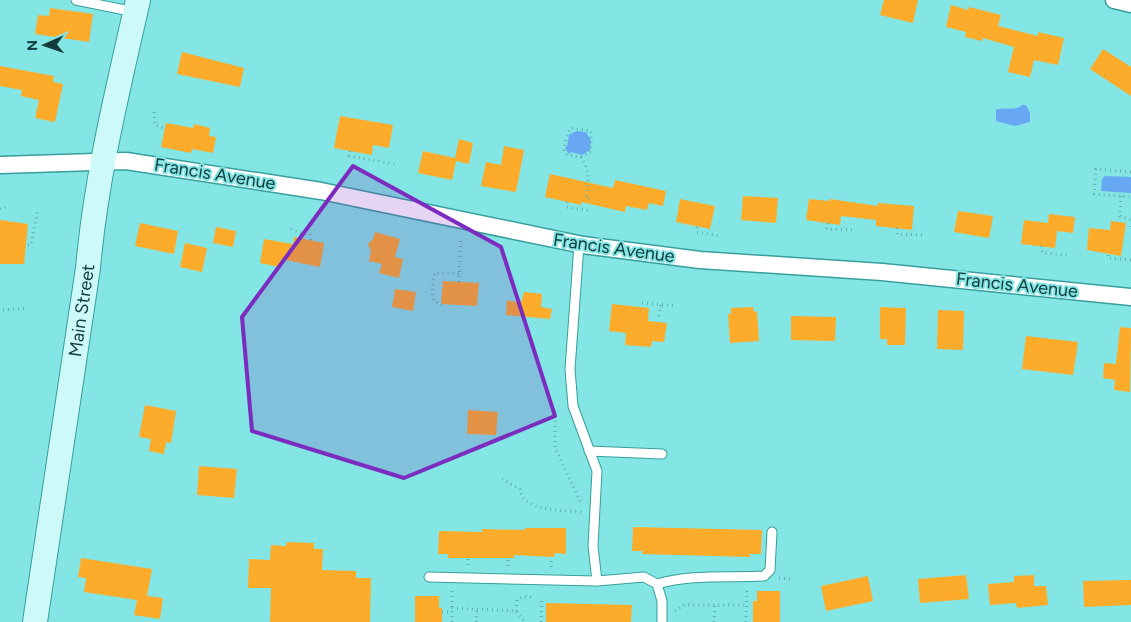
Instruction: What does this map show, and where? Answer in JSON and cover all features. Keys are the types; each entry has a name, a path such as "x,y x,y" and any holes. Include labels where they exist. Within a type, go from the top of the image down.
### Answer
{"main road":[{"name":"Main Street","path":"35,622 102,160 137,6"}],"street":[{"path":"1114,0 1131,4"},
{"name":"Francis Avenue","path":"0,165 102,160 126,161 321,191 579,245 700,260 882,272 1131,297"}],"lane":[{"path":"76,0 137,6"},
{"path":"579,245 570,369 573,406 597,471 593,546 597,581"},
{"path":"589,450 662,454"},
{"path":"429,576 597,581 644,577 657,584 682,579 764,576 770,570 772,532"},
{"path":"657,584 662,601 662,622"}],"path":[{"path":"154,112 155,125 165,129"},
{"path":"572,128 592,131 591,151 580,157 567,155 564,150 566,138 572,128"},
{"path":"350,151 349,156 395,164"},
{"path":"580,157 588,171 586,198 593,199"},
{"path":"1131,172 1096,169 1094,194 1131,197"},
{"path":"1122,196 1120,216 1131,220"},
{"path":"567,202 567,207 590,211"},
{"path":"0,209 9,206"},
{"path":"28,245 31,245 34,236 38,209"},
{"path":"828,223 827,229 854,230"},
{"path":"698,227 697,232 720,236"},
{"path":"897,228 897,234 922,235"},
{"path":"291,229 300,233 310,234 311,240"},
{"path":"458,282 462,231"},
{"path":"1041,246 1042,253 1068,255"},
{"path":"1108,255 1108,258 1131,260"},
{"path":"442,305 434,301 432,296 436,273 459,274"},
{"path":"642,303 677,306"},
{"path":"659,316 661,305"},
{"path":"3,310 28,308"},
{"path":"502,479 520,489 524,500 531,506 584,510 555,448 556,411"},
{"path":"551,570 552,556"},
{"path":"452,622 453,577"},
{"path":"746,577 746,622"},
{"path":"525,622 516,611 517,600 522,597 533,597"},
{"path":"541,622 542,601"},
{"path":"670,614 684,605 747,605"},
{"path":"714,622 715,606"},
{"path":"476,622 477,609"},
{"path":"442,612 477,609 516,611"}],"highlighted area":[{"path":"353,166 501,247 555,416 404,478 252,431 242,317"}],"water":[{"path":"1026,105 1030,113 1030,122 1015,126 996,121 996,110 1016,108"},
{"path":"576,131 586,132 591,140 590,150 582,155 571,152 569,154 565,148 569,135"},
{"path":"1105,176 1131,177 1131,193 1101,191 1102,179"}],"building":[{"path":"884,0 918,0 913,23 880,15"},
{"path":"951,5 968,10 969,7 1001,15 998,26 1038,36 1038,32 1064,38 1058,65 1034,60 1030,77 1008,72 1014,47 983,38 982,41 965,37 966,32 946,27"},
{"path":"50,8 93,14 89,42 35,34 38,15 49,16"},
{"path":"1103,49 1131,67 1131,96 1090,69"},
{"path":"182,52 244,68 240,87 177,74"},
{"path":"0,66 54,76 53,82 63,84 55,122 35,118 39,100 21,96 22,90 0,86"},
{"path":"340,116 393,125 389,148 373,145 372,155 334,148"},
{"path":"166,123 193,128 194,124 210,128 209,136 216,137 213,153 192,149 191,153 161,147"},
{"path":"459,139 473,143 469,164 456,161 452,180 418,173 423,151 455,158"},
{"path":"504,146 524,150 516,192 481,186 486,162 501,165"},
{"path":"550,174 613,188 615,180 666,191 663,206 649,203 647,210 626,206 625,212 581,202 581,205 545,197"},
{"path":"743,196 778,198 776,223 741,220"},
{"path":"680,199 715,206 710,229 676,222"},
{"path":"809,199 829,201 830,199 878,206 878,203 914,206 912,230 876,226 876,220 841,216 840,225 806,220"},
{"path":"958,211 993,216 989,238 954,232"},
{"path":"1049,214 1075,217 1073,233 1057,231 1055,248 1021,244 1024,220 1048,223"},
{"path":"0,220 28,224 24,264 0,264"},
{"path":"1111,221 1126,223 1121,256 1087,250 1089,228 1110,230"},
{"path":"140,223 178,231 174,254 135,246"},
{"path":"216,227 236,231 233,247 213,243"},
{"path":"375,232 400,239 395,257 403,259 399,278 379,273 382,264 369,261 371,251 368,244 373,239"},
{"path":"294,237 324,243 320,267 281,259 279,267 260,263 264,239 293,244"},
{"path":"185,243 207,248 202,272 180,267"},
{"path":"443,281 479,283 477,306 441,304"},
{"path":"395,289 416,292 413,311 392,307"},
{"path":"524,292 542,294 541,307 552,309 550,319 506,315 507,300 521,303"},
{"path":"612,304 649,308 648,321 667,323 664,342 652,341 651,347 625,345 626,333 609,331"},
{"path":"753,307 754,312 757,311 759,341 730,343 728,314 731,314 731,308"},
{"path":"880,307 906,308 905,345 887,345 887,339 880,339"},
{"path":"938,310 964,311 963,350 937,349"},
{"path":"791,316 836,317 835,341 791,340"},
{"path":"1120,327 1131,328 1130,392 1114,390 1115,380 1103,378 1104,363 1116,364"},
{"path":"1026,336 1078,342 1073,375 1022,369"},
{"path":"145,405 176,411 171,443 166,442 164,454 149,451 151,439 139,437"},
{"path":"468,410 498,412 496,435 467,434"},
{"path":"199,466 237,469 234,498 197,495"},
{"path":"633,527 762,530 761,554 750,554 750,557 642,554 643,551 632,551"},
{"path":"525,528 566,528 566,554 555,553 554,557 514,555 514,558 448,558 448,554 438,554 439,531 482,532 482,529 525,530"},
{"path":"287,542 314,543 314,549 323,549 322,570 356,571 356,578 371,578 370,622 270,622 271,588 248,588 249,559 270,560 271,545 286,546"},
{"path":"81,558 152,569 147,596 163,598 160,619 134,615 137,600 84,592 86,578 78,577"},
{"path":"966,575 969,599 920,603 918,579"},
{"path":"1034,575 1034,586 1046,586 1048,605 1017,608 1016,603 990,605 988,584 1014,582 1014,576"},
{"path":"868,576 873,601 826,611 821,586"},
{"path":"1131,580 1131,605 1084,607 1083,581"},
{"path":"757,591 780,591 780,622 753,622 753,601 757,601"},
{"path":"415,596 439,596 439,608 442,608 442,622 415,622"},
{"path":"546,603 632,605 631,622 546,622"}]}
